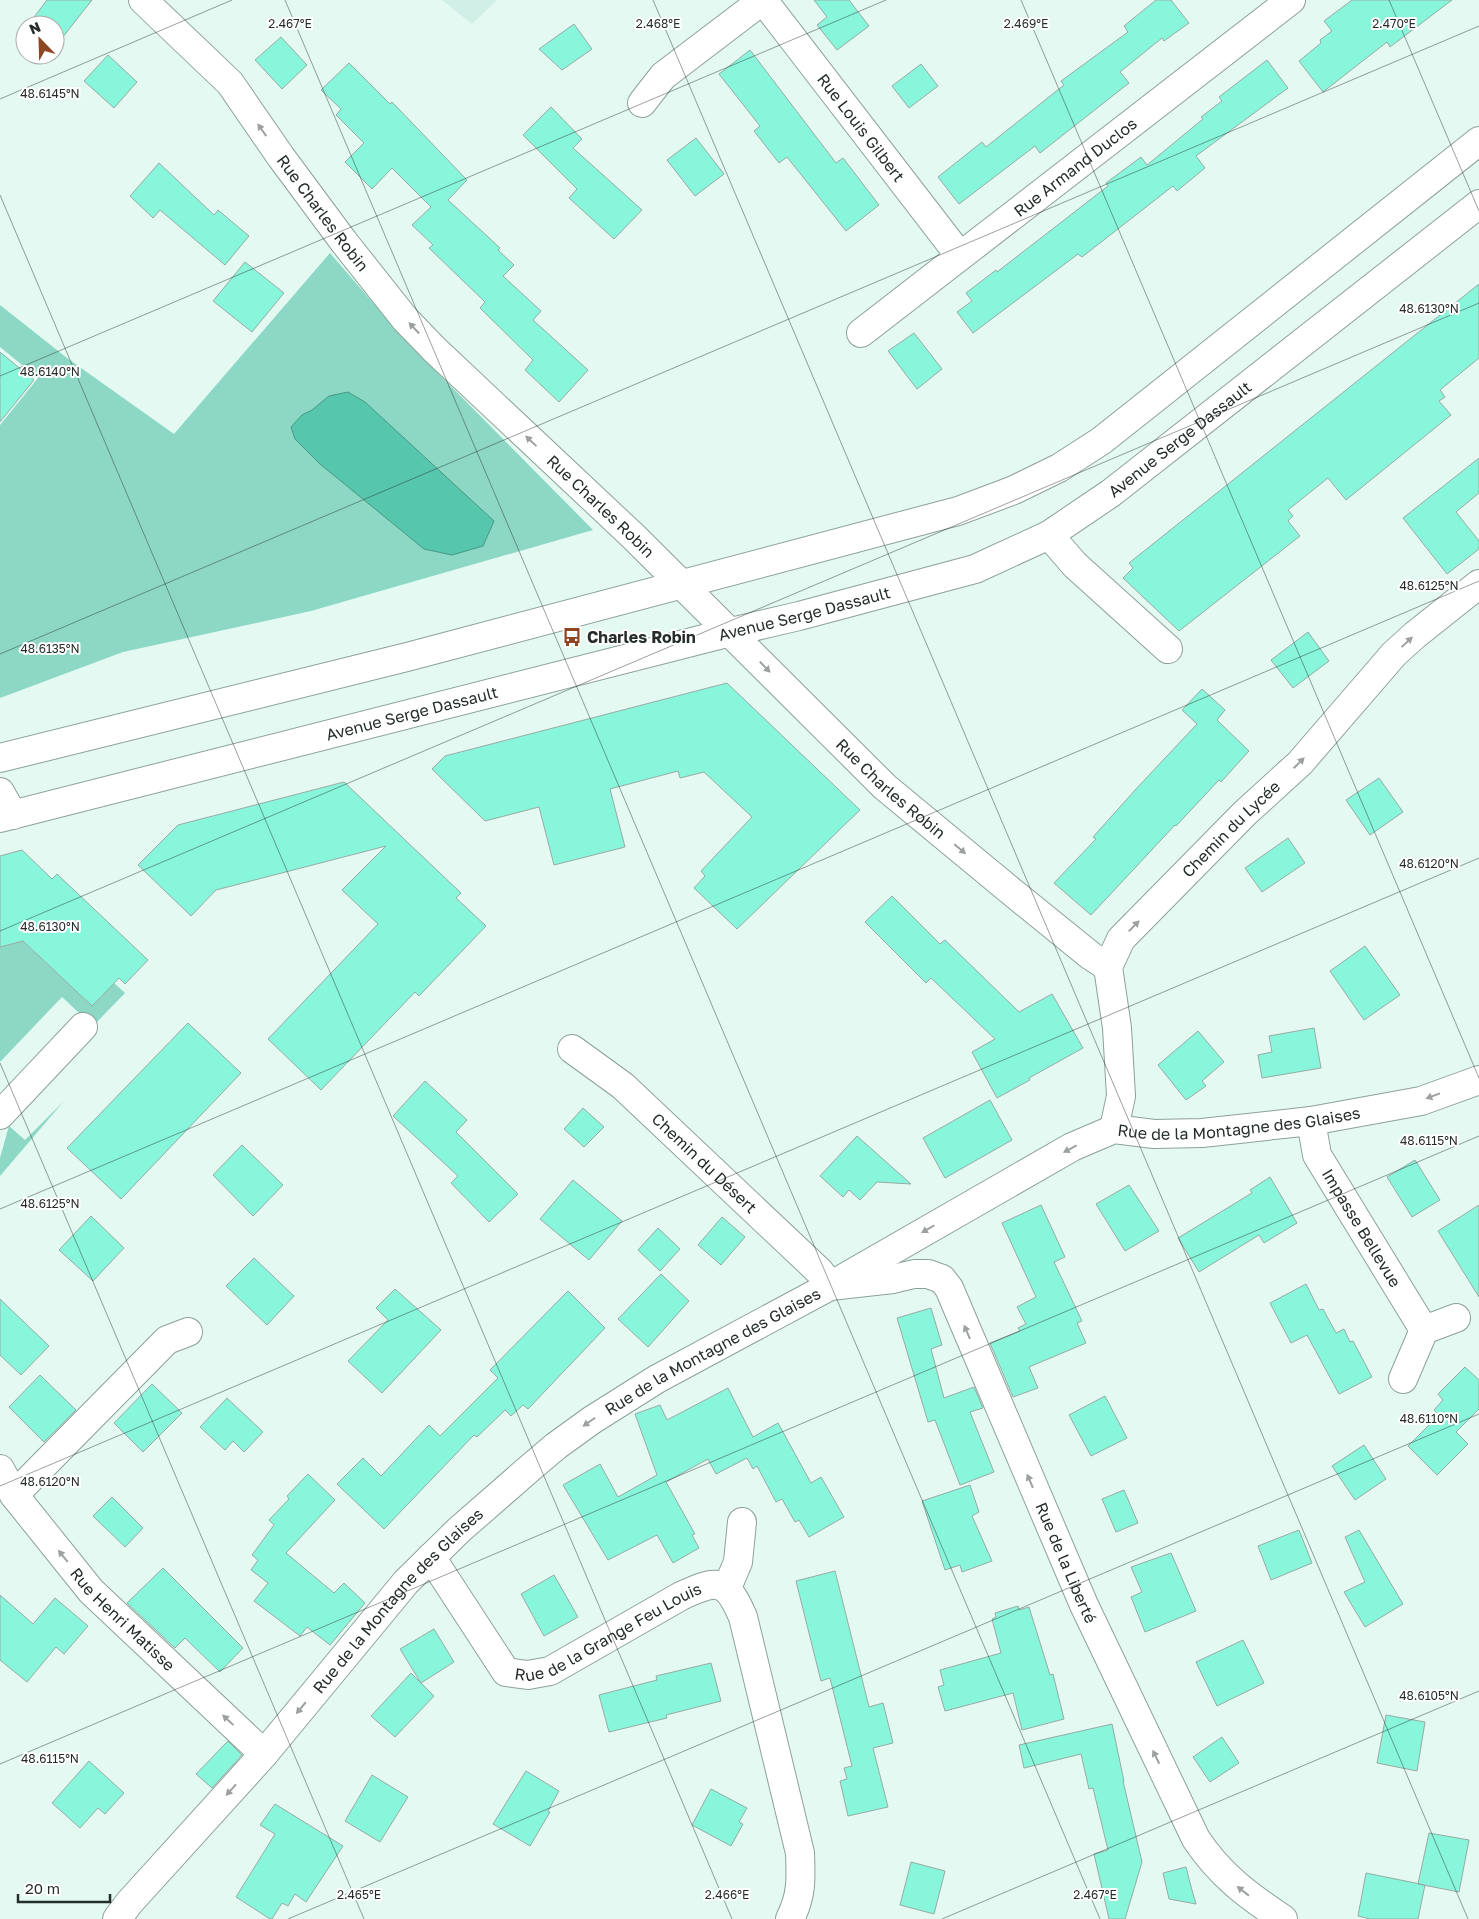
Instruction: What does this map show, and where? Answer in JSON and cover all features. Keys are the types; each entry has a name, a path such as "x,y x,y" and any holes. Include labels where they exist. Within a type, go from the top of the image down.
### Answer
{"street":[{"name":"Rue Charles Robin","path":"143,0 230,83 338,235 405,319 435,350 634,537 885,787 1026,904 1091,956 1108,967"},
{"path":"642,103 664,76 763,0"},
{"name":"Rue Louis Gilbert","path":"763,0 960,256"},
{"name":"Rue Armand Duclos","path":"860,333 1291,0"},
{"path":"0,758 407,656 682,584 958,511 1014,490 1059,468 1101,440 1479,141"},
{"name":"Avenue Serge Dassault","path":"4,808 799,616 975,569 1049,535 1112,493 1479,204"},
{"path":"1049,535 1082,571 1168,649"},
{"name":"Chemin du Lycée","path":"1108,967 1121,939 1245,812 1300,763 1394,654 1479,584"},
{"path":"1108,967 1117,1028 1121,1096 1114,1129"},
{"path":"0,1115 83,1027"},
{"name":"Chemin du Désert","path":"572,1049 623,1086 820,1272 830,1286"},
{"name":"Rue de la Montagne des Glaises","path":"117,1919 129,1903 264,1754 406,1582 431,1557 459,1530 556,1446 592,1420 658,1379 830,1286 1072,1147 1114,1129 1154,1134 1202,1133 1311,1121 1421,1100 1479,1080"},
{"name":"Impasse Bellevue","path":"1311,1121 1317,1155 1424,1330"},
{"name":"Rue de la Liberté","path":"830,1286 893,1279 914,1274 928,1274 942,1278 949,1288 1084,1605 1196,1838 1208,1857 1224,1876 1283,1919"},
{"path":"1403,1379 1424,1330 1456,1318"},
{"path":"14,1495 167,1340 188,1332"},
{"name":"Rue Henri Matisse","path":"0,1469 14,1495 91,1591 264,1754"},
{"name":"Rue de la Grange Feu Louis","path":"727,1588 738,1562 742,1522"},
{"name":"Rue de la Grange Feu Louis","path":"431,1557 506,1672 528,1675 550,1671 681,1596 701,1587 715,1585 727,1588 736,1601 743,1617 800,1853 802,1881 798,1902 790,1919"}],"shaded area":[{"path":"442,0 497,0 472,24"},
{"path":"330,253 406,341 593,530 311,611 123,652 0,698 0,425 38,378 0,347 0,305 67,358 174,434"},
{"path":"348,392 365,402 494,521 483,546 452,555 424,549 320,464 295,439 291,427 302,415 312,410 329,396"},
{"path":"23,941 92,1006 114,983 125,993 93,1026 62,997 0,1062 0,947"},
{"path":"64,1101 0,1176 0,1158 9,1126 25,1140"}],"building":[{"path":"47,0 92,0 65,34 65,15 36,15"},
{"path":"814,0 849,0 869,26 837,50 817,25 827,17"},
{"path":"1156,0 1171,0 1189,23 1164,41 1162,38 1120,72 1129,83 1040,153 1035,146 959,204 938,177 982,142 986,147 1064,85 1061,81 1128,32 1124,26"},
{"path":"1352,0 1452,0 1390,47 1387,42 1323,92 1299,61 1332,31 1324,21"},
{"path":"574,24 592,49 562,70 539,49"},
{"path":"281,37 307,65 282,89 255,60"},
{"path":"750,50 836,163 843,158 879,205 846,231 787,157 779,163 754,131 760,126 719,74"},
{"path":"108,55 137,82 114,108 84,81"},
{"path":"1267,60 1288,88 1196,156 1205,168 1177,191 1173,186 1082,257 1078,254 973,333 957,312 972,301 966,293 996,270 997,272 1108,186 1106,183 1141,157 1147,165 1203,119 1201,117 1222,101 1219,97"},
{"path":"349,63 390,104 392,102 467,180 448,200 500,248 498,250 514,265 503,276 541,311 533,320 588,370 559,402 525,370 533,360 480,308 485,302 429,248 433,245 412,225 431,207 392,168 372,189 345,162 364,143 336,115 341,109 321,90"},
{"path":"921,64 938,86 909,108 892,86"},
{"path":"551,107 582,139 573,148 642,210 614,239 569,198 577,189 523,135"},
{"path":"696,138 724,174 695,196 667,160"},
{"path":"159,163 214,215 218,210 249,236 225,265 160,210 153,218 130,196"},
{"path":"245,262 284,293 252,332 213,301"},
{"path":"1479,284 1479,358 1440,390 1445,397 1439,401 1451,415 1346,500 1328,478 1288,510 1293,516 1288,521 1300,536 1179,631 1123,578 1133,568 1129,563"},
{"path":"914,333 942,369 917,389 888,351"},
{"path":"0,352 34,380 0,422"},
{"path":"1479,458 1479,493 1456,512 1479,541 1479,549 1447,574 1403,518"},
{"path":"1308,632 1329,661 1293,688 1271,660"},
{"path":"727,683 860,810 737,929 694,888 705,876 701,871 752,817 704,772 680,778 678,771 610,789 625,847 554,865 539,807 485,821 432,769 445,756"},
{"path":"1202,689 1225,710 1217,720 1249,751 1221,782 1219,780 1175,825 1091,915 1054,883 1096,839 1093,837 1136,789 1197,724 1182,710"},
{"path":"1379,778 1403,812 1370,835 1346,800"},
{"path":"344,782 461,893 456,898 486,926 419,996 415,992 321,1090 268,1039 378,924 342,890 386,846 216,890 191,916 138,865 178,825"},
{"path":"1288,838 1305,863 1262,892 1245,868"},
{"path":"22,850 52,879 57,874 148,960 125,984 119,978 92,1006 23,941 0,947 0,856"},
{"path":"892,896 940,944 945,940 1019,1012 1052,994 1083,1048 997,1098 972,1052 995,1039 931,978 926,983 865,922"},
{"path":"1365,946 1400,995 1364,1020 1330,971"},
{"path":"188,1023 241,1073 121,1199 67,1148"},
{"path":"1314,1028 1321,1068 1262,1078 1258,1055 1272,1052 1269,1036"},
{"path":"1198,1031 1224,1062 1202,1081 1206,1086 1186,1100 1158,1065"},
{"path":"425,1081 467,1120 456,1132 518,1194 489,1222 451,1183 458,1176 393,1116"},
{"path":"990,1100 1012,1140 945,1178 923,1138"},
{"path":"583,1108 604,1127 584,1147 564,1129"},
{"path":"857,1136 911,1184 877,1182 860,1200 849,1190 843,1197 820,1176"},
{"path":"242,1145 283,1185 253,1216 213,1175"},
{"path":"1415,1160 1440,1200 1412,1217 1387,1177"},
{"path":"1270,1177 1297,1223 1264,1243 1259,1235 1199,1272 1178,1238 1252,1193 1250,1190"},
{"path":"573,1180 622,1221 589,1260 540,1219"},
{"path":"1129,1185 1159,1231 1125,1251 1096,1204"},
{"path":"1041,1205 1065,1257 1054,1262 1082,1321 1077,1323 1086,1343 1029,1367 1038,1388 1013,1397 990,1343 1020,1331 1018,1328 1026,1324 1017,1307 1036,1297 1002,1223"},
{"path":"1479,1205 1479,1297 1438,1231"},
{"path":"91,1216 124,1248 93,1281 59,1250"},
{"path":"722,1217 745,1237 721,1265 698,1245"},
{"path":"658,1228 680,1249 660,1271 638,1250"},
{"path":"254,1258 294,1296 267,1325 226,1286"},
{"path":"661,1274 689,1301 648,1347 618,1319"},
{"path":"1306,1284 1319,1310 1323,1309 1336,1333 1344,1329 1350,1342 1353,1341 1372,1377 1339,1394 1307,1335 1291,1343 1270,1303"},
{"path":"395,1289 441,1330 382,1393 348,1361 388,1320 376,1308"},
{"path":"568,1291 605,1328 528,1409 523,1405 511,1416 505,1410 477,1437 474,1435 384,1529 337,1484 363,1458 381,1476 429,1425 440,1436 498,1378 490,1370"},
{"path":"0,1299 49,1346 21,1375 0,1355"},
{"path":"931,1308 942,1345 931,1349 944,1398 974,1387 983,1408 970,1412 994,1472 960,1485 935,1420 928,1422 897,1318"},
{"path":"1465,1367 1479,1380 1479,1409 1456,1432 1468,1444 1437,1475 1408,1446 1439,1415 1434,1410 1443,1400 1438,1394"},
{"path":"40,1375 76,1410 44,1442 9,1407"},
{"path":"152,1384 182,1413 143,1452 114,1423"},
{"path":"728,1388 753,1437 778,1423 811,1483 821,1477 844,1517 809,1537 799,1520 795,1522 782,1499 776,1502 757,1466 753,1469 747,1458 716,1474 708,1459 666,1482 695,1534 692,1535 699,1548 673,1563 657,1535 608,1560 563,1485 600,1464 618,1497 657,1475 635,1414 660,1405 667,1420"},
{"path":"1105,1396 1127,1438 1091,1456 1069,1415"},
{"path":"227,1398 263,1432 244,1452 233,1441 225,1450 200,1427"},
{"path":"1364,1445 1386,1479 1355,1500 1332,1466"},
{"path":"308,1474 335,1500 286,1553 334,1593 344,1583 365,1603 330,1645 307,1627 300,1636 254,1601 268,1583 251,1570 258,1560 252,1555 274,1525 269,1520 289,1499 287,1496"},
{"path":"970,1485 979,1512 972,1516 992,1561 962,1572 960,1565 945,1570 922,1501"},
{"path":"1124,1490 1138,1523 1116,1532 1102,1499"},
{"path":"112,1497 143,1528 125,1547 93,1516"},
{"path":"1299,1530 1312,1563 1271,1580 1258,1546"},
{"path":"1359,1530 1403,1604 1365,1627 1344,1592 1365,1582 1345,1537"},
{"path":"1171,1553 1196,1611 1145,1632 1131,1597 1142,1592 1131,1567"},
{"path":"163,1568 243,1648 220,1672 185,1638 175,1648 127,1603"},
{"path":"835,1571 869,1707 883,1703 893,1743 873,1748 888,1807 848,1816 840,1781 847,1779 844,1768 852,1766 830,1678 821,1681 796,1581"},
{"path":"554,1575 578,1617 544,1636 521,1594"},
{"path":"0,1595 33,1624 55,1598 88,1626 64,1654 56,1647 27,1682 0,1660"},
{"path":"1018,1606 1019,1610 1029,1607 1050,1675 1053,1674 1064,1719 1022,1730 1013,1693 945,1711 938,1687 944,1685 940,1670 1001,1653 992,1619 996,1617 995,1613"},
{"path":"434,1629 454,1662 421,1683 400,1649"},
{"path":"1243,1640 1264,1683 1217,1706 1196,1662"},
{"path":"711,1663 721,1701 666,1715 667,1718 609,1732 599,1695 657,1680 656,1676"},
{"path":"411,1673 434,1696 395,1737 371,1716"},
{"path":"1386,1715 1425,1722 1417,1771 1377,1763"},
{"path":"1112,1724 1142,1862 1125,1919 1109,1919 1094,1854 1108,1850 1093,1788 1089,1789 1081,1754 1024,1768 1019,1745"},
{"path":"1222,1737 1239,1763 1210,1782 1193,1757"},
{"path":"228,1741 242,1755 212,1788 196,1774"},
{"path":"89,1761 124,1793 105,1814 98,1808 80,1828 52,1803"},
{"path":"526,1771 559,1791 548,1811 550,1812 530,1846 493,1824"},
{"path":"372,1775 408,1797 380,1842 345,1821"},
{"path":"711,1789 747,1808 739,1822 743,1824 731,1846 692,1825"},
{"path":"275,1804 343,1846 306,1902 295,1894 288,1906 282,1903 272,1919 270,1919 236,1897 275,1834 260,1825"},
{"path":"1429,1833 1469,1840 1459,1892 1418,1884"},
{"path":"911,1862 945,1871 934,1914 900,1905"},
{"path":"1186,1867 1196,1904 1169,1899 1163,1873"},
{"path":"1366,1873 1425,1885 1418,1919 1370,1919 1358,1916"}],"place":[{"name":"Charles Robin","path":"572,637"}]}
